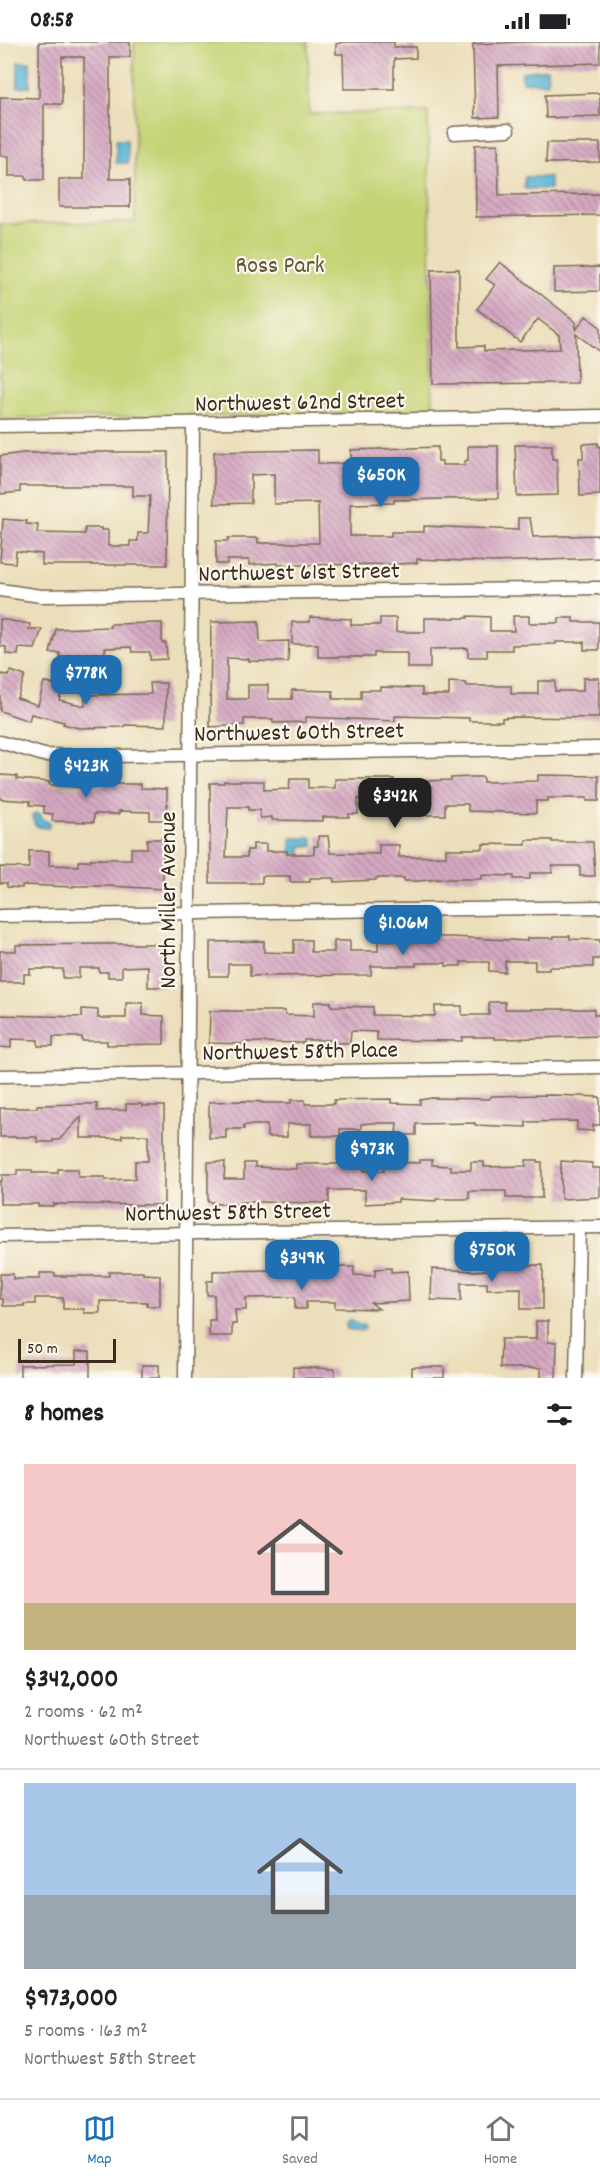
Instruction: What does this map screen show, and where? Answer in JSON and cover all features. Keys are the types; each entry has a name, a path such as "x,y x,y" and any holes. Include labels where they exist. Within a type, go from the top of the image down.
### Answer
{"street":[{"path":"454,133 508,130"},
{"name":"Northwest 62nd Street","path":"0,426 600,416"},
{"name":"North Miller Avenue","path":"185,1378 193,423"},
{"name":"Northwest 61st Street","path":"0,590 40,596 600,588"},
{"name":"Northwest 60th Street","path":"0,742 44,755 600,748"},
{"path":"0,916 600,907"},
{"name":"Northwest 58th Place","path":"0,1076 600,1066"},
{"path":"576,1378 579,1227"},
{"name":"Northwest 58th Street","path":"0,1236 600,1227"}],"green space":[{"name":"Ross Park","path":"134,42 308,42 309,114 428,112 433,412 0,419 0,224 135,222"}],"water":[{"path":"18,62 30,62 30,87 18,87"},
{"path":"547,69 548,83 522,82 522,72"},
{"path":"116,140 127,140 128,163 116,163"},
{"path":"525,177 550,177 550,189 525,189"},
{"path":"36,813 40,814 43,820 50,822 48,828 35,825 32,816"},
{"path":"291,838 313,838 313,846 301,846 301,854 291,854"},
{"path":"349,1320 357,1325 364,1325 365,1329 360,1331 347,1329 346,1323"}],"building":[{"path":"39,42 130,42 130,57 110,57 110,179 130,179 130,207 59,207 59,179 84,179 84,57 62,57 62,104 44,104 44,180 26,180 26,176 9,176 9,156 0,156 0,97 39,98"},
{"path":"394,42 394,47 416,47 416,58 394,59 394,89 344,89 343,54 336,54 336,44"},
{"path":"600,42 600,63 498,66 499,117 475,118 473,44"},
{"path":"600,93 600,116 546,118 545,95"},
{"path":"547,143 600,143 600,162 546,163"},
{"path":"498,144 499,195 600,194 600,215 476,217 475,145"},
{"path":"500,262 576,322 576,330 586,316 600,327 600,352 576,334 577,383 433,384 431,270 459,269 459,347 484,346 484,351 560,349 559,335 538,319 520,342 477,309 495,285 486,279"},
{"path":"600,267 600,291 554,292 554,268"},
{"path":"598,443 600,446 600,495 580,496 579,458 583,458 583,444"},
{"path":"515,445 552,445 552,459 557,459 558,495 517,496"},
{"path":"468,446 498,446 498,498 394,500 394,503 350,504 350,536 391,536 391,532 424,532 424,526 518,530 518,518 530,518 533,537 600,535 600,558 492,562 417,559 417,563 399,564 303,565 278,565 278,563 249,565 249,560 227,560 227,564 216,564 216,541 228,541 228,538 258,538 258,543 319,543 318,503 274,504 274,474 251,475 251,503 214,504 214,452 318,450 318,463 327,464 351,463 351,450 438,447 438,461 442,461 442,465 465,465 465,461 468,460"},
{"path":"168,452 167,565 42,565 42,554 16,551 15,563 0,562 3,519 27,521 26,524 38,525 37,533 85,534 85,528 101,528 101,530 108,530 108,546 130,546 130,541 138,541 138,533 148,533 150,496 133,496 133,486 20,486 20,492 0,494 0,456 23,453"},
{"path":"468,616 490,617 490,631 514,631 513,616 529,616 529,623 559,623 559,618 573,618 573,622 599,622 599,650 584,650 584,642 512,645 512,650 487,650 487,657 468,657 468,648 430,649 430,668 407,668 407,653 374,653 374,657 318,657 318,644 292,644 292,622 310,622 310,617 351,619 351,625 380,625 380,618 396,618 396,632 425,632 425,618 468,618"},
{"path":"0,619 30,624 29,629 42,629 35,649 19,648 18,655 6,654 6,647 0,646"},
{"path":"259,621 260,642 289,641 288,662 227,658 227,699 248,699 248,685 268,685 268,699 292,699 292,690 333,691 333,699 361,699 361,690 380,690 380,687 422,688 422,695 449,695 449,682 466,683 466,686 511,686 511,694 538,694 538,681 555,681 555,691 583,691 583,678 599,678 599,718 511,717 502,718 502,721 469,721 469,718 395,716 395,721 306,717 306,722 273,723 273,719 244,719 244,725 210,727 211,622"},
{"path":"162,623 162,643 166,643 167,659 150,660 150,652 132,652 131,647 105,648 105,661 60,662 60,653 50,653 56,629 110,627 110,624"},
{"path":"11,671 25,676 17,698 38,705 44,682 63,687 59,700 85,706 85,695 151,694 150,683 166,683 166,726 125,725 125,727 78,728 31,714 29,721 0,711 0,680 2,674 9,676"},
{"path":"0,775 50,782 49,785 104,787 104,784 141,784 141,788 167,789 167,820 150,820 150,812 119,811 119,814 94,814 94,822 52,821 53,814 44,813 44,806 30,805 30,801 0,799"},
{"path":"538,775 599,776 599,801 587,801 587,798 548,798 548,801 536,801 536,813 468,811 468,804 445,804 445,815 379,815 379,799 358,799 358,814 349,814 349,817 323,817 323,821 272,820 272,817 260,818 260,810 248,810 248,807 228,807 226,857 247,857 247,850 253,850 253,844 266,844 266,851 314,854 314,846 318,846 318,836 328,836 330,853 379,854 379,845 399,845 399,857 446,856 446,849 483,849 483,844 526,845 526,840 593,842 595,876 580,876 580,866 552,866 552,873 530,873 530,879 482,875 482,879 404,881 404,878 376,878 376,880 334,882 334,878 310,878 310,882 290,882 290,876 262,876 262,883 210,883 210,783 264,781 264,790 289,789 290,779 308,779 308,788 335,788 335,779 394,779 394,784 424,784 424,781 469,777 483,777 483,782 538,781"},
{"path":"147,839 163,839 163,889 22,885 22,888 7,887 7,883 0,883 0,867 29,868 29,851 49,851 49,865 78,866 78,861 90,861 90,859 131,859 131,848 147,848"},
{"path":"554,936 600,940 600,959 593,959 593,967 549,967 549,970 535,970 535,961 505,961 505,972 489,971 489,962 461,962 461,966 446,966 446,963 416,963 416,966 371,966 371,975 250,976 250,964 228,964 228,976 210,976 210,942 264,941 264,952 294,953 294,940 311,940 311,952 334,952 334,941 350,941 350,951 378,951 378,940 420,942 420,939 432,939 432,937 453,937 527,941 527,938 554,938"},
{"path":"158,944 158,946 164,946 165,987 148,987 148,966 122,967 122,977 108,977 108,972 99,972 99,968 79,968 79,978 63,978 63,969 30,969 30,974 24,974 24,982 0,982 0,951 16,951 16,945"},
{"path":"314,1002 331,1002 331,1006 373,1007 373,1015 435,1016 435,1006 462,1006 462,1015 489,1015 489,1002 505,1002 505,1009 594,1009 594,1015 600,1015 600,1036 505,1039 462,1037 462,1041 377,1040 377,1032 351,1031 350,1043 333,1043 333,1040 304,1040 304,1043 209,1043 210,1011 285,1011 285,1015 314,1016"},
{"path":"126,1003 143,1003 143,1015 164,1016 164,1044 107,1045 107,1041 82,1041 82,1037 53,1037 53,1046 38,1046 38,1040 11,1039 11,1048 0,1047 0,1015 82,1017 82,1009 98,1010 98,1018 126,1018"},
{"path":"492,1096 600,1097 600,1125 593,1125 593,1131 577,1130 577,1121 526,1122 526,1127 475,1125 475,1123 416,1124 416,1135 396,1135 397,1123 372,1123 361,1124 361,1129 340,1129 340,1136 311,1136 311,1124 287,1124 287,1137 267,1137 267,1125 244,1125 244,1129 226,1129 226,1138 209,1138 209,1102 291,1103 291,1100 305,1100 305,1104 334,1104 334,1100 391,1099 391,1103 420,1104 420,1100 432,1098 489,1099"},
{"path":"97,1104 97,1111 126,1110 126,1104 164,1106 164,1205 0,1204 2,1175 17,1175 17,1170 32,1170 32,1173 58,1173 58,1169 78,1169 78,1177 105,1177 105,1180 135,1179 135,1161 148,1161 148,1135 122,1135 122,1138 81,1138 81,1117 59,1140 53,1140 53,1142 37,1142 37,1137 0,1137 0,1108"},
{"path":"420,1160 432,1160 432,1165 451,1166 451,1170 471,1170 471,1162 484,1162 484,1167 526,1166 526,1160 538,1160 542,1162 542,1198 506,1198 506,1191 469,1191 469,1199 436,1199 436,1201 398,1199 398,1202 365,1204 365,1190 329,1190 329,1203 212,1204 213,1202 208,1202 208,1162 225,1162 224,1179 244,1179 244,1163 255,1163 255,1167 296,1169 296,1164 350,1164 350,1161 364,1161 364,1171 384,1171 384,1162 420,1163"},
{"path":"561,1161 592,1163 592,1168 600,1168 600,1197 561,1199"},
{"path":"543,1265 543,1309 521,1309 521,1288 487,1289 487,1283 461,1283 461,1301 431,1300 432,1269 475,1271 487,1270 487,1266"},
{"path":"336,1267 354,1267 354,1275 375,1276 375,1269 391,1268 391,1272 408,1271 409,1301 371,1303 379,1309 335,1308 335,1302 306,1302 306,1309 295,1309 295,1297 246,1298 246,1310 235,1310 236,1324 232,1324 232,1336 209,1336 209,1320 215,1320 214,1295 207,1295 207,1281 213,1281 213,1271 273,1270 273,1276 295,1276 295,1268 311,1268 311,1275 336,1275"},
{"path":"109,1272 143,1272 143,1274 160,1275 160,1306 147,1306 147,1302 100,1301 100,1313 84,1313 84,1309 63,1309 63,1298 35,1298 35,1304 24,1304 24,1306 3,1306 3,1299 0,1299 0,1274 13,1274 13,1279 40,1279 40,1273 55,1273 55,1276 109,1276"},
{"path":"536,1321 548,1321 548,1342 557,1342 556,1378 541,1378 541,1368 500,1368 501,1339 536,1339"},
{"path":"76,1351 90,1351 90,1378 20,1378 20,1365 76,1364"},
{"path":"142,1365 159,1365 159,1378 142,1378"},
{"path":"293,1367 335,1369 335,1378 293,1378"},
{"path":"412,1367 444,1367 444,1378 412,1378"}]}
